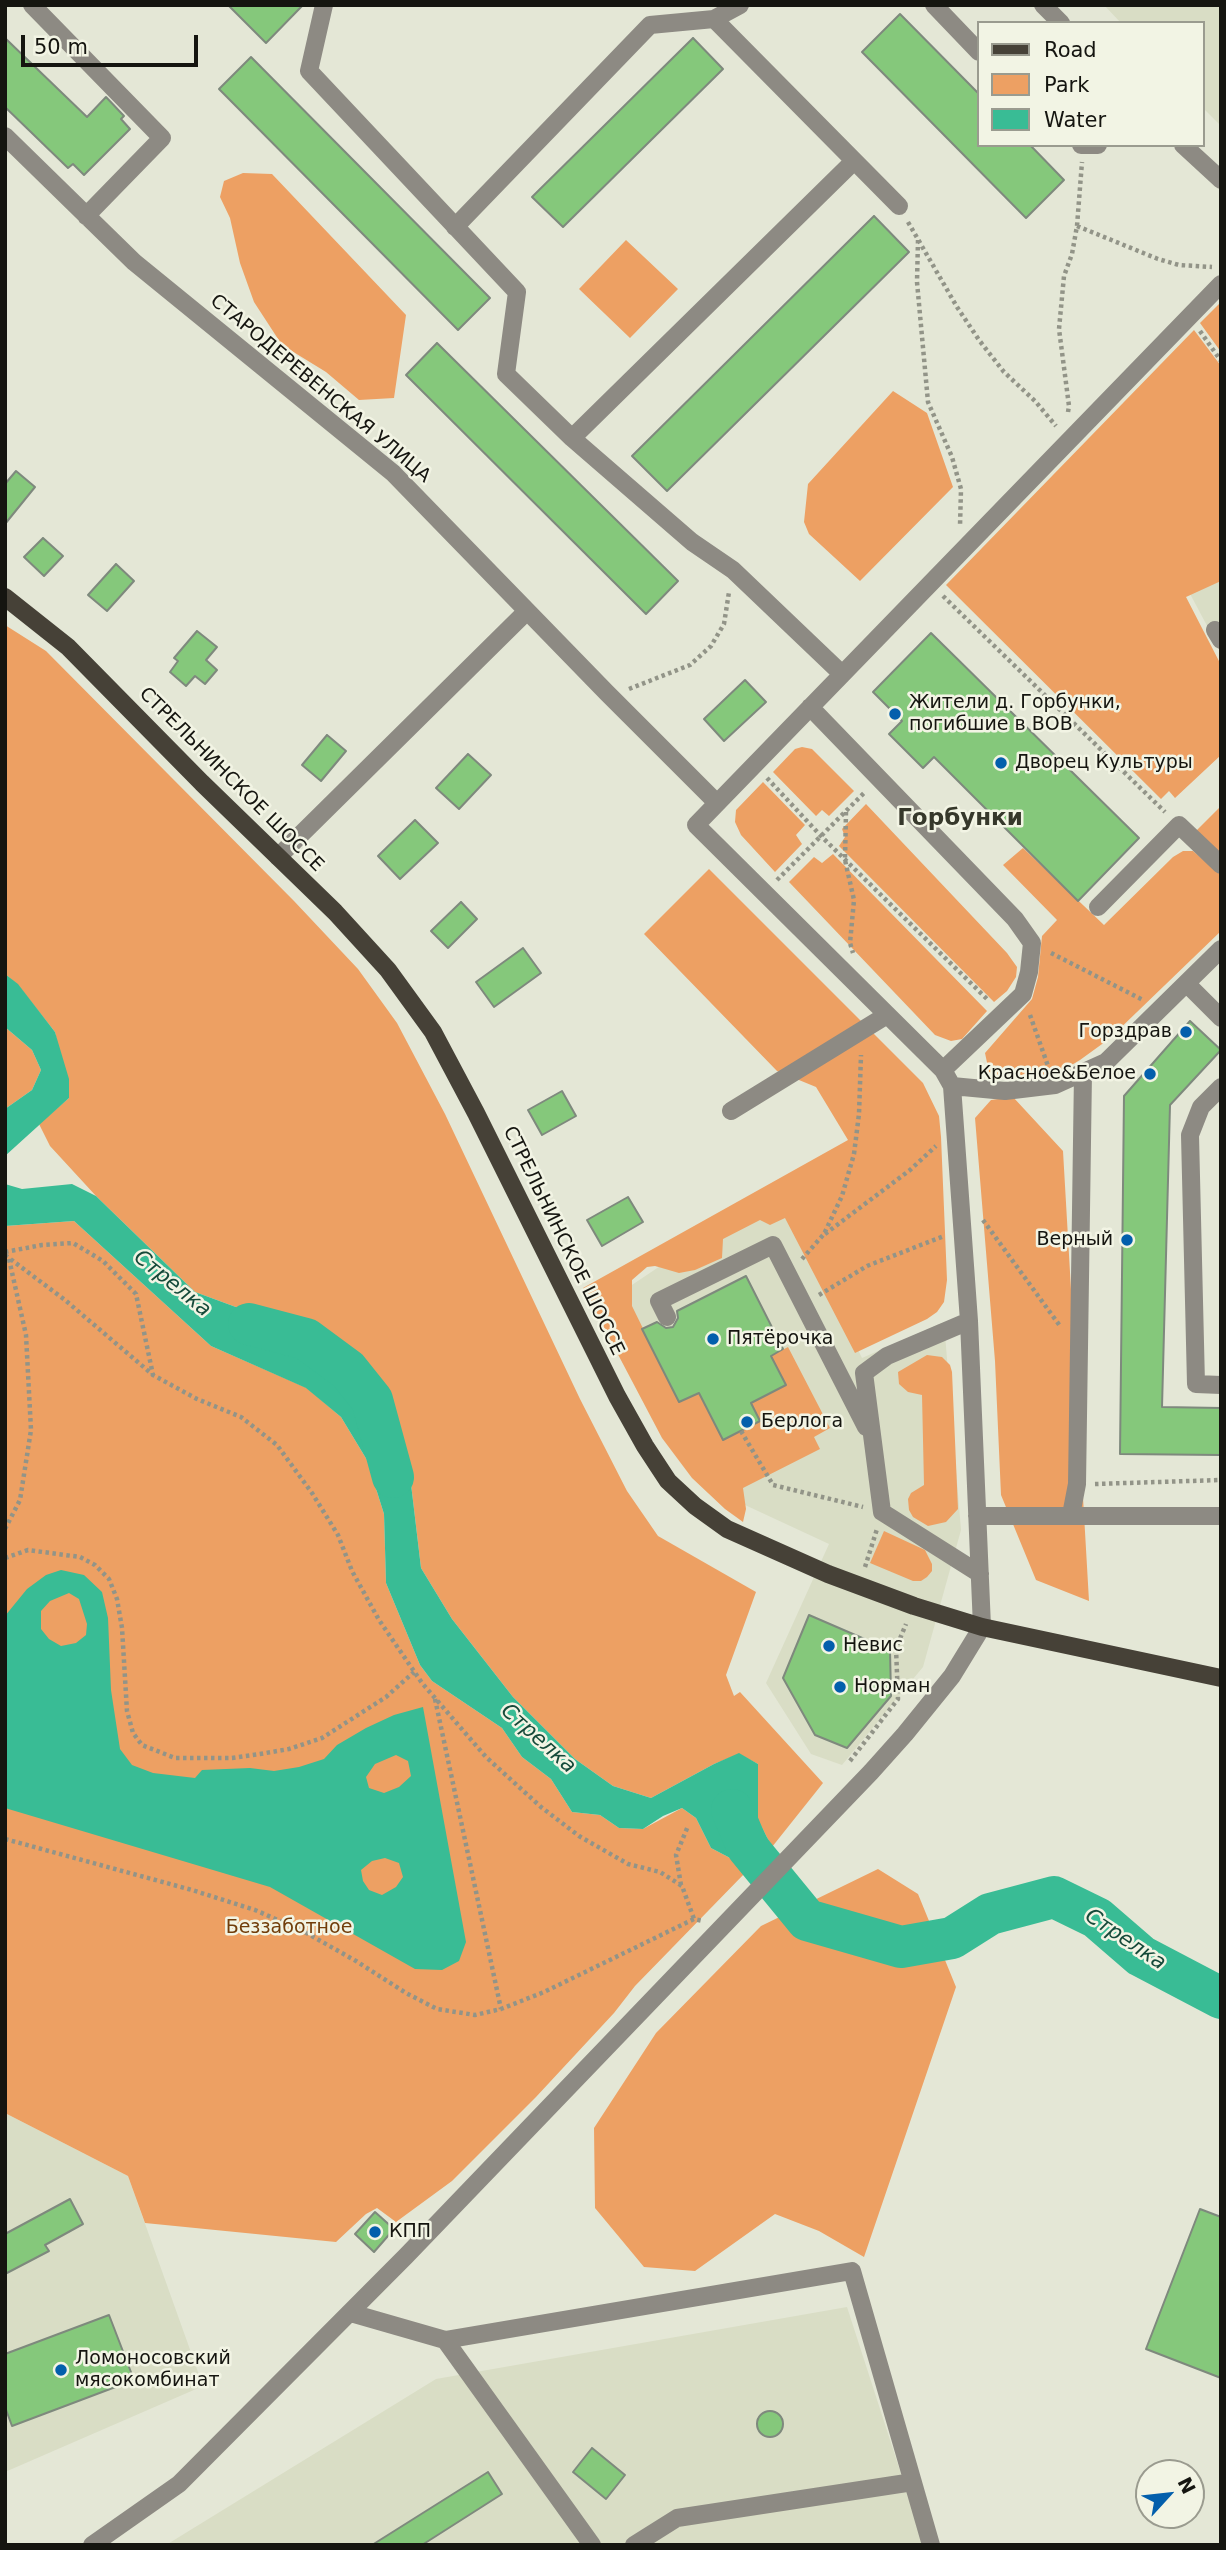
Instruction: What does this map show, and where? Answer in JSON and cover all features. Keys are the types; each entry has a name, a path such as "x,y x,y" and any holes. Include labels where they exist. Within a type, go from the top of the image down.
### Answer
{"main road":[{"name":"СТРЕЛЬНИНСКОЕ ШОССЕ","path":"5,597 68,647 335,912 388,970 433,1032 617,1396 668,1481 695,1506 727,1529 828,1574 914,1606 982,1628 1221,1678"}],"street":[{"path":"32,5 162,138 86,216"},
{"path":"324,5 309,71 517,292 506,374 572,438 692,542 733,570 842,674"},
{"path":"455,227 650,25 714,19 740,5"},
{"path":"934,5 978,51"},
{"path":"1043,5 1059,21"},
{"path":"714,19 898,206"},
{"name":"СТАРОДЕРЕВЕНСКАЯ УЛИЦА","path":"5,136 134,262 393,473 717,803"},
{"path":"1185,147 1221,180"},
{"path":"572,438 854,161"},
{"path":"1221,284 696,825 947,1078 1005,1091 1055,1085 1083,1073 1106,1062 1221,949"},
{"path":"278,857 527,611"},
{"path":"92,2545 179,2484 406,2256 905,1734 952,1676 982,1628 969,1321 960,1188 947,1078 1023,994 1032,943 1015,919 810,707"},
{"path":"1098,907 1178,825 1221,865"},
{"path":"1187,984 1221,1018"},
{"path":"732,1111 887,1015"},
{"path":"1071,1515 1077,1484 1083,1073"},
{"path":"1221,1087 1201,1107 1190,1135 1196,1384 1221,1385"},
{"path":"667,1317 659,1301 773,1245 873,1440"},
{"path":"844,1384 887,1356 969,1321"},
{"path":"864,1373 882,1512 980,1574"},
{"path":"977,1516 1221,1516"},
{"path":"351,2312 445,2340 852,2270 932,2545"},
{"path":"445,2340 592,2545"},
{"path":"634,2545 677,2518 913,2482"}],"path":[{"path":"1069,406 1059,329 1064,276 1077,226 1088,147"},
{"path":"898,206 979,340 1004,372 1053,422"},
{"path":"1077,226 1158,259 1179,265 1221,268"},
{"path":"918,240 917,282 928,402 953,457 961,489 961,551"},
{"path":"1189,316 1221,361"},
{"path":"607,693 638,687 690,665 711,646 724,624 733,570"},
{"path":"935,588 1178,825"},
{"path":"754,765 821,836 1003,1014"},
{"path":"764,893 878,779"},
{"path":"846,811 845,860 854,900 850,943 854,958"},
{"path":"1032,943 1161,1009"},
{"path":"1023,994 1055,1085"},
{"path":"824,1234 842,1196 854,1154 859,1114 862,1031"},
{"path":"807,1253 824,1234 853,1215 943,1142"},
{"path":"960,1188 1079,1353"},
{"path":"821,1294 867,1266 948,1235"},
{"path":"7,1255 42,1245 74,1243 103,1261 136,1294 153,1375"},
{"path":"7,1255 153,1375 197,1399 241,1418 276,1446 312,1493 338,1535 352,1570 379,1620 414,1672 486,1757 579,1836 628,1864 660,1872 682,1886"},
{"path":"5,1529 20,1500 31,1430 26,1335 7,1255"},
{"path":"741,1431 773,1485 882,1512 865,1567 876,1572"},
{"path":"1077,1484 1221,1480"},
{"path":"5,1558 28,1550 80,1557 95,1565 109,1579 117,1599 120,1618 127,1711 133,1733 142,1745 175,1758 232,1758 289,1749 311,1742 386,1697 414,1672"},
{"path":"845,1769 898,1699 896,1648 914,1606"},
{"path":"435,1698 501,2009"},
{"path":"688,1826 676,1855 682,1886 694,1919"},
{"path":"5,1839 255,1910 314,1937 437,2009 475,2015 501,2009 544,1992 694,1919 704,1922 712,1915"}],"shaded area":[{"path":"1104,5 1221,5 1221,126 1205,110 1205,21 1119,21"},
{"path":"1221,573 1221,652 1188,590"},
{"path":"778,1187 862,1358 944,1322 961,1530 923,1667 842,1765 811,1754 766,1683 829,1544 717,1492 611,1299"},
{"path":"5,2113 128,2176 203,2386 5,2472"},
{"path":"847,2307 924,2545 166,2545 436,2379"}],"green space":[{"path":"243,173 272,174 406,315 394,398 359,400 326,372 282,345 254,302 240,263 230,218 220,197 224,181"},
{"path":"626,240 678,289 630,338 579,289"},
{"path":"1221,302 1221,352 1200,323"},
{"path":"1194,330 1221,366 1221,581 1186,597 1221,665 1221,755 1175,798 1169,791 1161,799 946,585"},
{"path":"893,391 927,413 953,487 860,581 809,534 804,522 808,484"},
{"path":"5,625 46,651 358,969 397,1023 445,1114 580,1399 627,1491 658,1536 756,1592 726,1675 734,1696 740,1692 823,1783 772,1847 758,1820 758,1764 739,1754 714,1764 651,1798 613,1786 575,1759 513,1697 452,1619 421,1568 411,1484 326,1351 263,1317 195,1292 96,1196 50,1146 39,1124 69,1098 55,1032 18,985 5,974"},
{"path":"795,749 812,749 854,791 829,816 822,810 816,816 773,772"},
{"path":"763,782 805,825 796,835 802,844 775,872 741,835 735,822 736,810"},
{"path":"866,804 1007,953 1017,967 1016,977 1007,991 994,1002 839,846 845,837 842,829"},
{"path":"1221,806 1221,855 1196,831"},
{"path":"1023,848 1104,925 1173,857 1183,851 1193,851 1221,875 1221,931 1109,1039 1065,1069 1038,1076 999,1075 989,1072 985,1053 1032,999 1038,977 1042,936 1057,920 1003,865"},
{"path":"833,854 987,1011 962,1039 951,1041 935,1035 789,882 814,857 822,863"},
{"path":"709,869 923,1083 939,1116 941,1137 947,1280 944,1302 937,1312 927,1319 855,1353 785,1218 770,1225 760,1220 723,1239 722,1258 695,1270 679,1273 655,1266 647,1267 632,1280 632,1306 679,1402 699,1393 723,1440 760,1421 751,1403 786,1385 771,1356 788,1347 830,1428 814,1437 820,1449 743,1488 746,1509 743,1522 692,1478 662,1438 583,1288 848,1140 816,1087 777,1071 644,934"},
{"path":"5,1027 32,1050 41,1070 32,1090 5,1109"},
{"path":"1013,1097 1063,1151 1089,1601 1036,1580 1001,1495 995,1361 975,1118 991,1100"},
{"name":"Беззаботное","path":"74,1221 211,1346 307,1388 341,1417 367,1460 384,1514 386,1583 420,1665 432,1681 502,1728 522,1757 551,1779 572,1812 600,1815 619,1828 643,1829 682,1808 696,1818 711,1848 732,1859 745,1873 635,1986 614,2013 536,2097 452,2181 396,2222 377,2208 366,2214 336,2242 145,2223 128,2176 5,2113 5,1226"},
{"path":"927,1355 942,1357 950,1365 952,1372 958,1509 946,1522 928,1526 913,1517 908,1499 911,1493 924,1485 922,1395 908,1392 899,1384 898,1372"},
{"path":"884,1531 925,1550 932,1564 932,1571 927,1577 921,1581 913,1581 870,1563"},
{"path":"878,1869 918,1894 956,1987 864,2257 819,2231 775,2214 695,2271 644,2267 595,2208 594,2128 656,2033 761,1926"}],"water":[{"path":"5,974 18,984 55,1032 69,1079 69,1098 5,1156 5,1109 32,1090 41,1070 32,1050 5,1027"},
{"path":"5,1184 22,1189 72,1184 96,1196 195,1292 263,1317 326,1351 367,1401 411,1484 421,1568 452,1619 513,1697 575,1759 613,1786 651,1798 739,1753 758,1764 758,1820 772,1847 745,1873 732,1859 711,1848 696,1818 682,1808 643,1829 619,1828 600,1815 572,1812 551,1779 522,1757 502,1728 432,1681 420,1665 386,1583 384,1514 367,1460 341,1417 306,1388 211,1346 74,1221 5,1226"},
{"path":"61,1570 84,1575 102,1592 108,1618 111,1690 120,1749 132,1765 153,1773 195,1778 202,1770 250,1768 274,1771 299,1767 324,1759 337,1745 366,1728 394,1715 423,1707 466,1942 459,1961 442,1970 415,1969 270,1887 5,1808 5,1616 27,1589 46,1575","holes":["69,1593 79,1599 87,1624 86,1635 76,1643 61,1646 49,1639 41,1629 41,1611 50,1601","396,1755 408,1761 411,1776 399,1787 384,1793 369,1788 366,1777 375,1764","385,1858 399,1863 403,1877 396,1887 382,1895 369,1890 363,1881 361,1870 372,1861"]}],"building":[{"path":"228,5 303,5 266,43"},
{"path":"900,14 978,93 978,147 1032,147 1064,180 1026,218 862,52"},
{"path":"5,38 87,117 106,97 124,116 121,119 130,129 84,175 73,164 68,168 5,107"},
{"path":"693,38 723,69 563,227 532,197"},
{"path":"251,57 490,298 458,330 219,89"},
{"path":"874,216 909,252 667,491 632,456"},
{"path":"437,343 678,581 646,614 406,375"},
{"path":"16,471 35,487 5,524 5,484"},
{"path":"43,538 63,556 44,576 24,557"},
{"path":"116,564 134,581 107,611 88,595"},
{"path":"197,631 217,647 206,660 217,670 205,684 195,676 186,686 170,672 178,661 174,658"},
{"name":"Дворец Культуры","path":"931,633 1139,838 1078,901 934,757 923,768 889,734 902,721 873,692"},
{"path":"745,680 766,702 724,741 704,719"},
{"path":"327,735 346,751 321,781 302,765"},
{"path":"468,754 491,775 459,809 436,788"},
{"path":"415,820 438,843 400,879 378,856"},
{"path":"461,902 477,919 448,948 431,931"},
{"path":"523,948 541,973 494,1007 476,982"},
{"path":"1190,1021 1221,1050 1170,1105 1162,1407 1221,1408 1221,1455 1120,1454 1124,1096"},
{"path":"562,1091 576,1116 542,1135 528,1110"},
{"path":"628,1197 643,1222 602,1246 587,1220"},
{"name":"Пятёрочка","path":"746,1276 783,1349 771,1356 786,1385 751,1403 760,1421 723,1440 699,1393 679,1402 642,1329 657,1322 666,1328 673,1327 678,1318 677,1311"},
{"name":"Норман","path":"809,1615 890,1650 891,1696 847,1748 815,1735 783,1678"},
{"path":"70,2199 83,2224 45,2245 49,2251 5,2274 5,2234"},
{"path":"1200,2209 1221,2217 1221,2378 1146,2349"},
{"name":"КПП","path":"375,2212 394,2229 374,2252 355,2234"},
{"path":"109,2315 134,2380 12,2426 5,2407 5,2354"},
{"path":"770,2411 779,2415 783,2424 779,2433 770,2437 761,2433 757,2424 761,2415"},
{"path":"592,2448 625,2475 606,2499 573,2472"},
{"path":"488,2472 502,2494 422,2545 372,2545"}],"waterway":[{"name":"Стрелка","path":"249,1324 306,1339 348,1370 372,1400 393,1477"},
{"name":"Стрелка","path":"732,1810 748,1848 807,1920 901,1947 952,1938 990,1914 1054,1897 1097,1918 1141,1956 1221,1998"}],"place":[{"name":"Жители д. Горбунки, погибшие в ВОВ","path":"895,714"},
{"name":"Дворец Культуры","path":"1001,763"},
{"name":"Горздрав","path":"1186,1032"},
{"name":"Красное&Белое","path":"1150,1074"},
{"name":"Верный","path":"1127,1240"},
{"name":"Пятёрочка","path":"713,1339"},
{"name":"Берлога","path":"747,1422"},
{"name":"Невис","path":"829,1646"},
{"name":"Норман","path":"840,1687"},
{"name":"КПП","path":"375,2232"},
{"name":"Ломоносовский мясокомбинат","path":"61,2370"}],"district":[{"name":"Горбунки","path":"960,819"}]}
